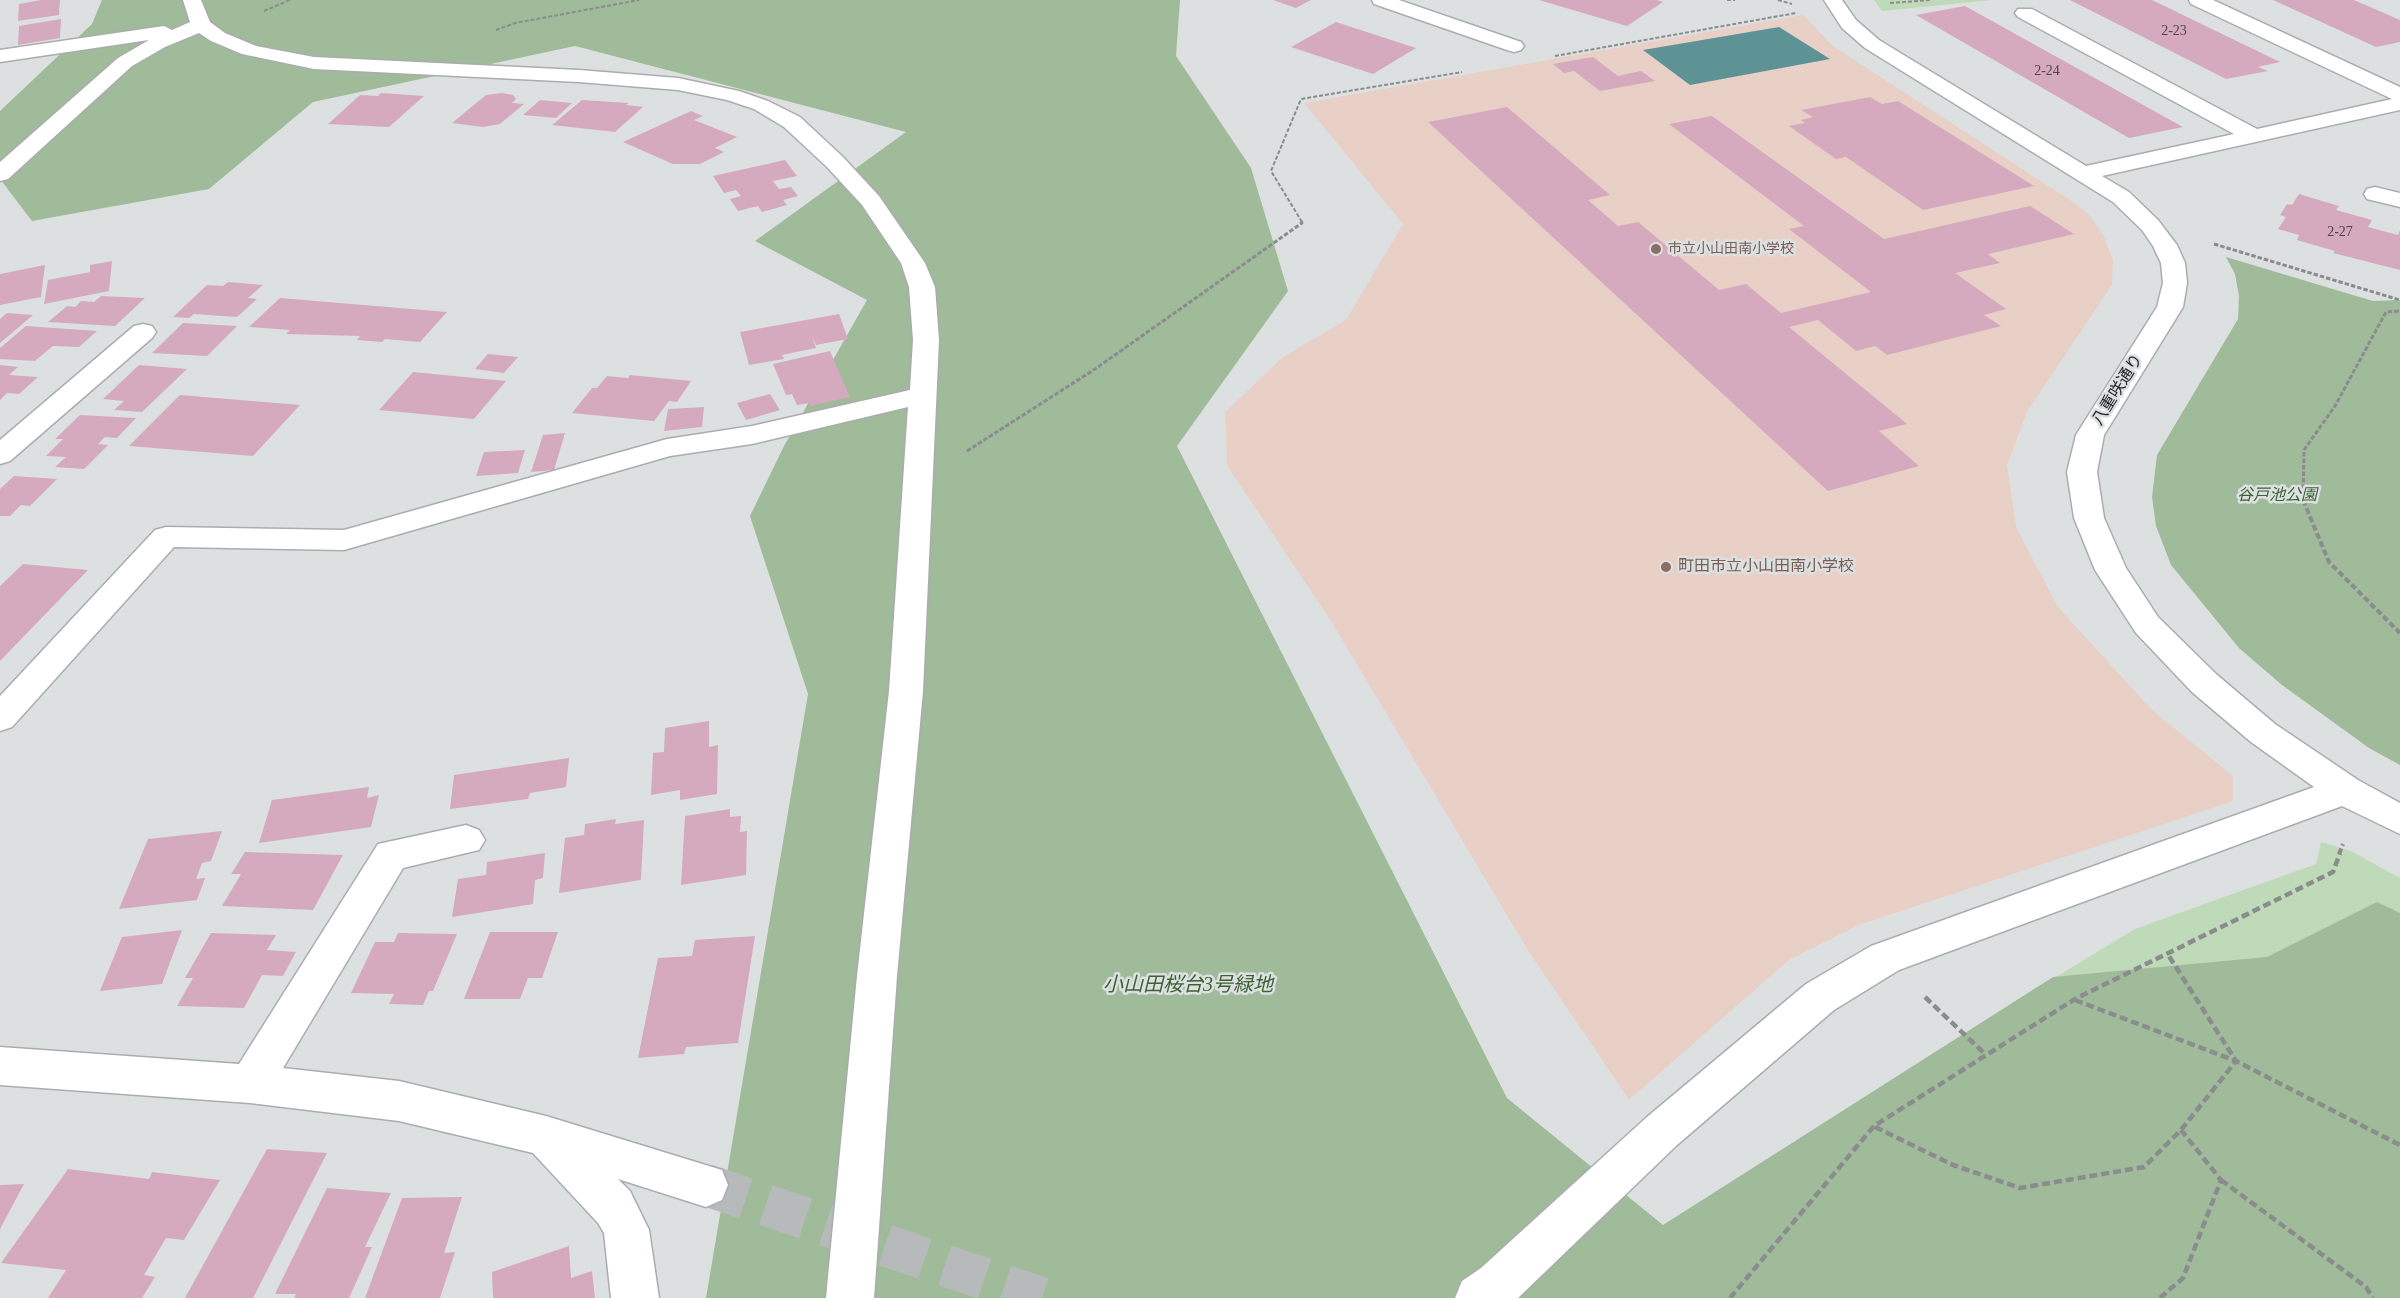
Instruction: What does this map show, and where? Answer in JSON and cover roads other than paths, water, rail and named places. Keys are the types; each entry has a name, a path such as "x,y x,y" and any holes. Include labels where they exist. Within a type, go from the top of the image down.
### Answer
{"street":[{"path":"1381,0 1514,46"},
{"name":"八重咲通り","path":"1833,0 1849,24 1872,44 1930,82 2121,197 2150,225 2166,245 2174,263 2175,283 2170,307 2090,435 2082,472 2089,518 2111,570 2147,625 2205,683 2263,733 2345,790 2400,820"},
{"path":"2198,0 2400,95"},
{"path":"0,56 196,12"},
{"path":"0,174 125,62 158,42 196,12"},
{"path":"196,12 218,37 249,50 314,63 579,76 678,84 732,95 781,115 813,141 871,201 913,263 922,287 926,340 919,478 906,690 876,976 850,1298"},
{"path":"2025,13 2254,136"},
{"path":"2083,173 2400,104"},
{"path":"2375,194 2400,200"},
{"path":"0,455 144,332"},
{"path":"0,718 166,537 344,540 668,448 752,435 923,395"},
{"path":"0,425 32,427"},
{"path":"1479,1298 1498,1285 1662,1131 1820,997 1885,958 2345,790"},
{"path":"250,1084 391,855 466,840"},
{"path":"0,1066 250,1084 399,1101 546,1136 706,1185"},
{"path":"546,1136 614,1207 626,1230 635,1298"}],"water":[{"path":"1779,27 1830,59 1690,85 1643,50"}],"tunnel":[{"path":"706,1185 1042,1298"}],"place":[{"name":"市立小山田南小学校","path":"1656,249"},
{"name":"町田市立小山田南小学校","path":"1666,567"}],"park label":[{"name":"谷戸池公園","path":"2277,496"},
{"name":"小山田桜台3号緑地","path":"1188,986"}]}
